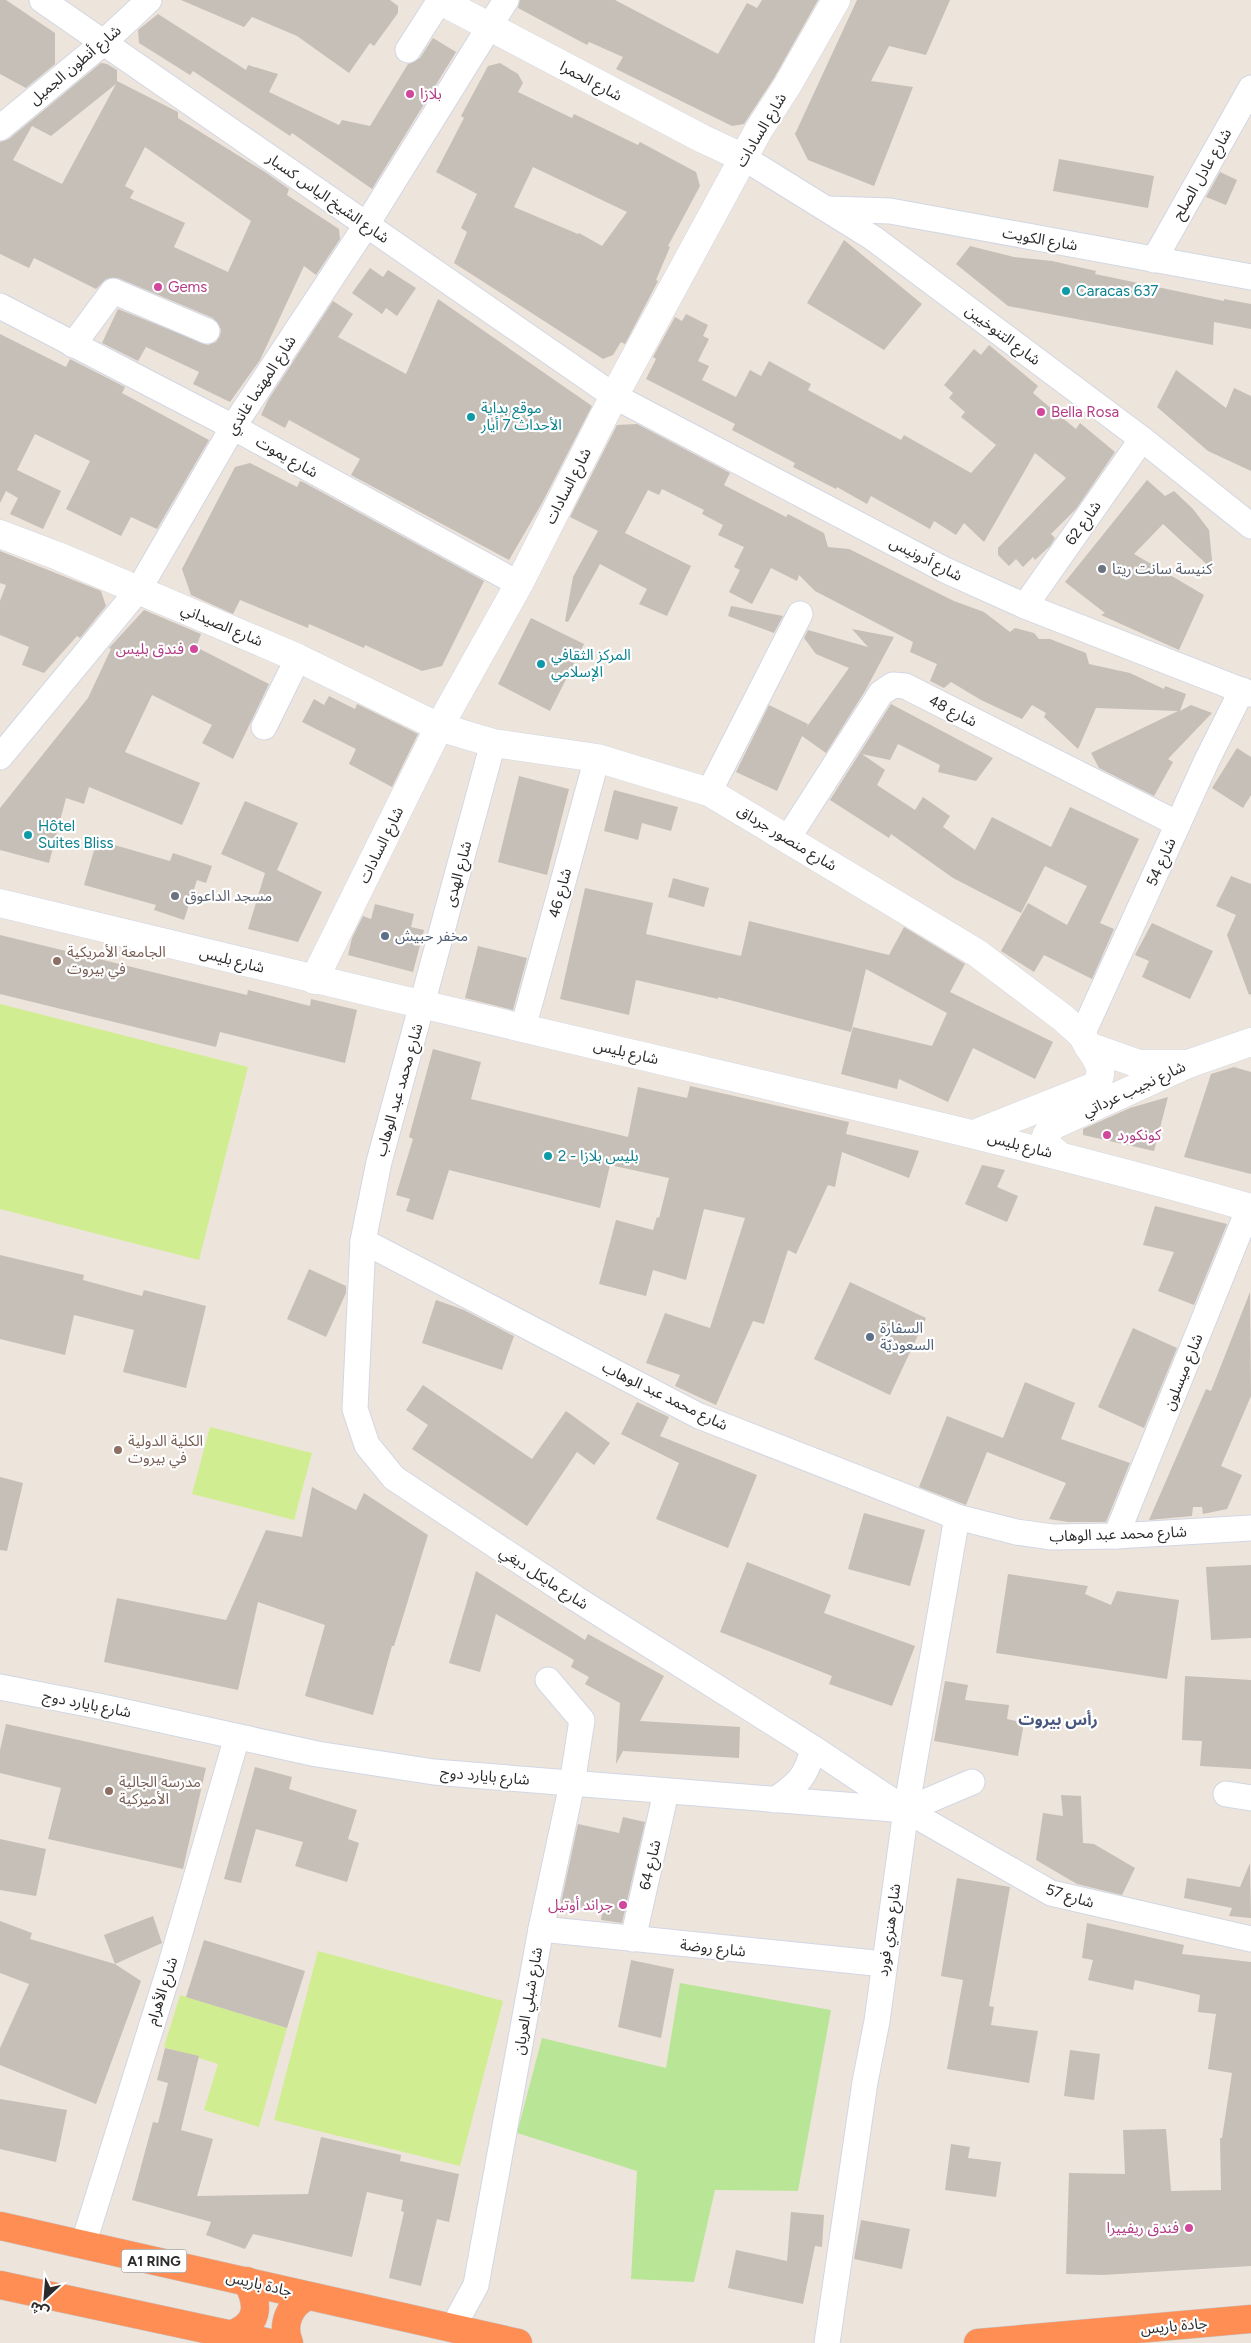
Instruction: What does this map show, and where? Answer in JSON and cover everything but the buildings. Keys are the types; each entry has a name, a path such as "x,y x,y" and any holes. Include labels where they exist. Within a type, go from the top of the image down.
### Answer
{"highway":[{"name":"جادة باريس","path":"0,2226 518,2343"},
{"path":"230,2335 242,2331 254,2316 255,2298 248,2281"},
{"path":"0,2285 270,2343"},
{"path":"290,2343 286,2332 289,2314 300,2300 308,2296"},
{"name":"جادة باريس","path":"978,2343 1251,2319"}],"street":[{"name":"شارع الشيخ الياس كسبار","path":"42,0 614,396"},
{"name":"شارع أنطون الجميل","path":"0,128 103,42 149,0"},
{"name":"شارع الحمرا","path":"439,0 703,139 744,158"},
{"path":"408,50 439,0"},
{"name":"شارع المهتما غاندي","path":"0,757 139,590 233,427 367,224 506,0"},
{"name":"شارع السادات","path":"314,980 439,727 519,584 614,396 744,158 835,0"},
{"name":"شارع عادل الصلح","path":"1154,260 1251,88"},
{"name":"شارع التنوخيين","path":"744,158 873,238 1142,439 1251,526"},
{"name":"شارع الكويت","path":"828,209 890,211 1251,277"},
{"path":"73,344 113,292 207,331"},
{"name":"شارع يموت","path":"0,306 233,427 519,584"},
{"name":"شارع أدونيس","path":"614,396 945,570 1025,606 1246,692"},
{"name":"شارع 62","path":"1025,606 1142,439"},
{"name":"شارع الصيداني","path":"0,534 139,590 298,658 439,727"},
{"path":"709,792 800,614"},
{"path":"264,727 298,658"},
{"name":"شارع 48","path":"788,838 881,693 893,685 905,686 1178,824"},
{"name":"شارع 54","path":"1085,1041 1178,824 1246,692"},
{"name":"شارع منصور جرداق","path":"439,727 493,742 597,758 709,792 977,953 1085,1041 1099,1061 1102,1070 1100,1079 1095,1086 974,1134"},
{"name":"شارع الهدى","path":"423,1005 493,742"},
{"name":"شارع 46","path":"524,1028 597,758"},
{"name":"شارع بليس","path":"0,903 314,980 974,1134 1158,1181 1250,1208"},
{"name":"شارع محمد عبد الوهاب","path":"423,1005 379,1162 363,1241 699,1416 957,1517 1016,1532 1052,1537 1116,1536 1251,1528"},
{"name":"شارع منصور جرداق","path":"1085,1041 1140,1064 1188,1064"},
{"name":"شارع نجيب عرداتي","path":"1059,1155 1047,1145 1046,1136 1052,1126 1188,1064 1243,1050"},
{"name":"شارع ميسلون","path":"1116,1536 1250,1208"},
{"name":"شارع مايكل دبغي","path":"363,1241 354,1409 367,1446 394,1478 575,1598 813,1748 906,1810"},
{"name":"شارع هنري فورد","path":"827,2343 864,2082 877,2021 906,1810 957,1517"},
{"name":"شارع شبلي العريان","path":"452,2329 476,2285 541,1929 572,1784 582,1720 548,1680"},
{"name":"شارع بايارد دوج","path":"0,1687 98,1706 317,1754 426,1771 906,1810 972,1782"},
{"name":"شارع الأهرام","path":"82,2245 188,1905 237,1737"},
{"path":"775,1800 798,1783 804,1774 813,1748"},
{"name":"شارع 64","path":"633,1939 666,1792"},
{"path":"1226,1794 1251,1798"},
{"name":"شارع 57","path":"906,1810 1051,1893 1251,1939"},
{"name":"شارع روضة","path":"541,1929 884,1964"}],"green space":[{"path":"0,1004 248,1067 199,1260 0,1209"},
{"path":"210,1427 312,1453 294,1520 192,1494"},
{"path":"318,1951 503,2001 460,2166 274,2120"},
{"path":"680,1983 831,2010 798,2191 715,2190 694,2282 631,2279 637,2171 517,2133 542,2038 666,2068"},
{"path":"180,1995 287,2028 259,2127 204,2110 218,2064 164,2047"}],"place":[{"name":"بلازا","path":"410,94"},
{"name":"Gems","path":"158,287"},
{"name":"Caracas 637","path":"1066,291"},
{"name":"Bella Rosa","path":"1041,412"},
{"name":"موقع بداية الأحداث 7 أيار","path":"471,417"},
{"name":"كنيسة سانت ريتا","path":"1102,569"},
{"name":"فندق بليس","path":"194,649"},
{"name":"المركز الثقافي الإسلامي","path":"541,664"},
{"name":"Hôtel Suites Bliss","path":"28,835"},
{"name":"مسجد الداعوق","path":"175,896"},
{"name":"مخفر حبيش","path":"385,936"},
{"name":"الجامعة الأمريكية في بيروت","path":"57,961"},
{"name":"كونكورد","path":"1107,1135"},
{"name":"2 - بليس بلازا","path":"548,1156"},
{"name":"السفارة السعوديّة","path":"870,1337"},
{"name":"الكلية الدولية في بيروت","path":"118,1450"},
{"name":"مدرسة الجالية الأميركية","path":"109,1791"},
{"name":"جراند أوتيل","path":"623,1905"},
{"name":"فندق ريفييرا","path":"1189,2228"}],"district":[{"name":"رأس بيروت","path":"1058,1719"}]}
